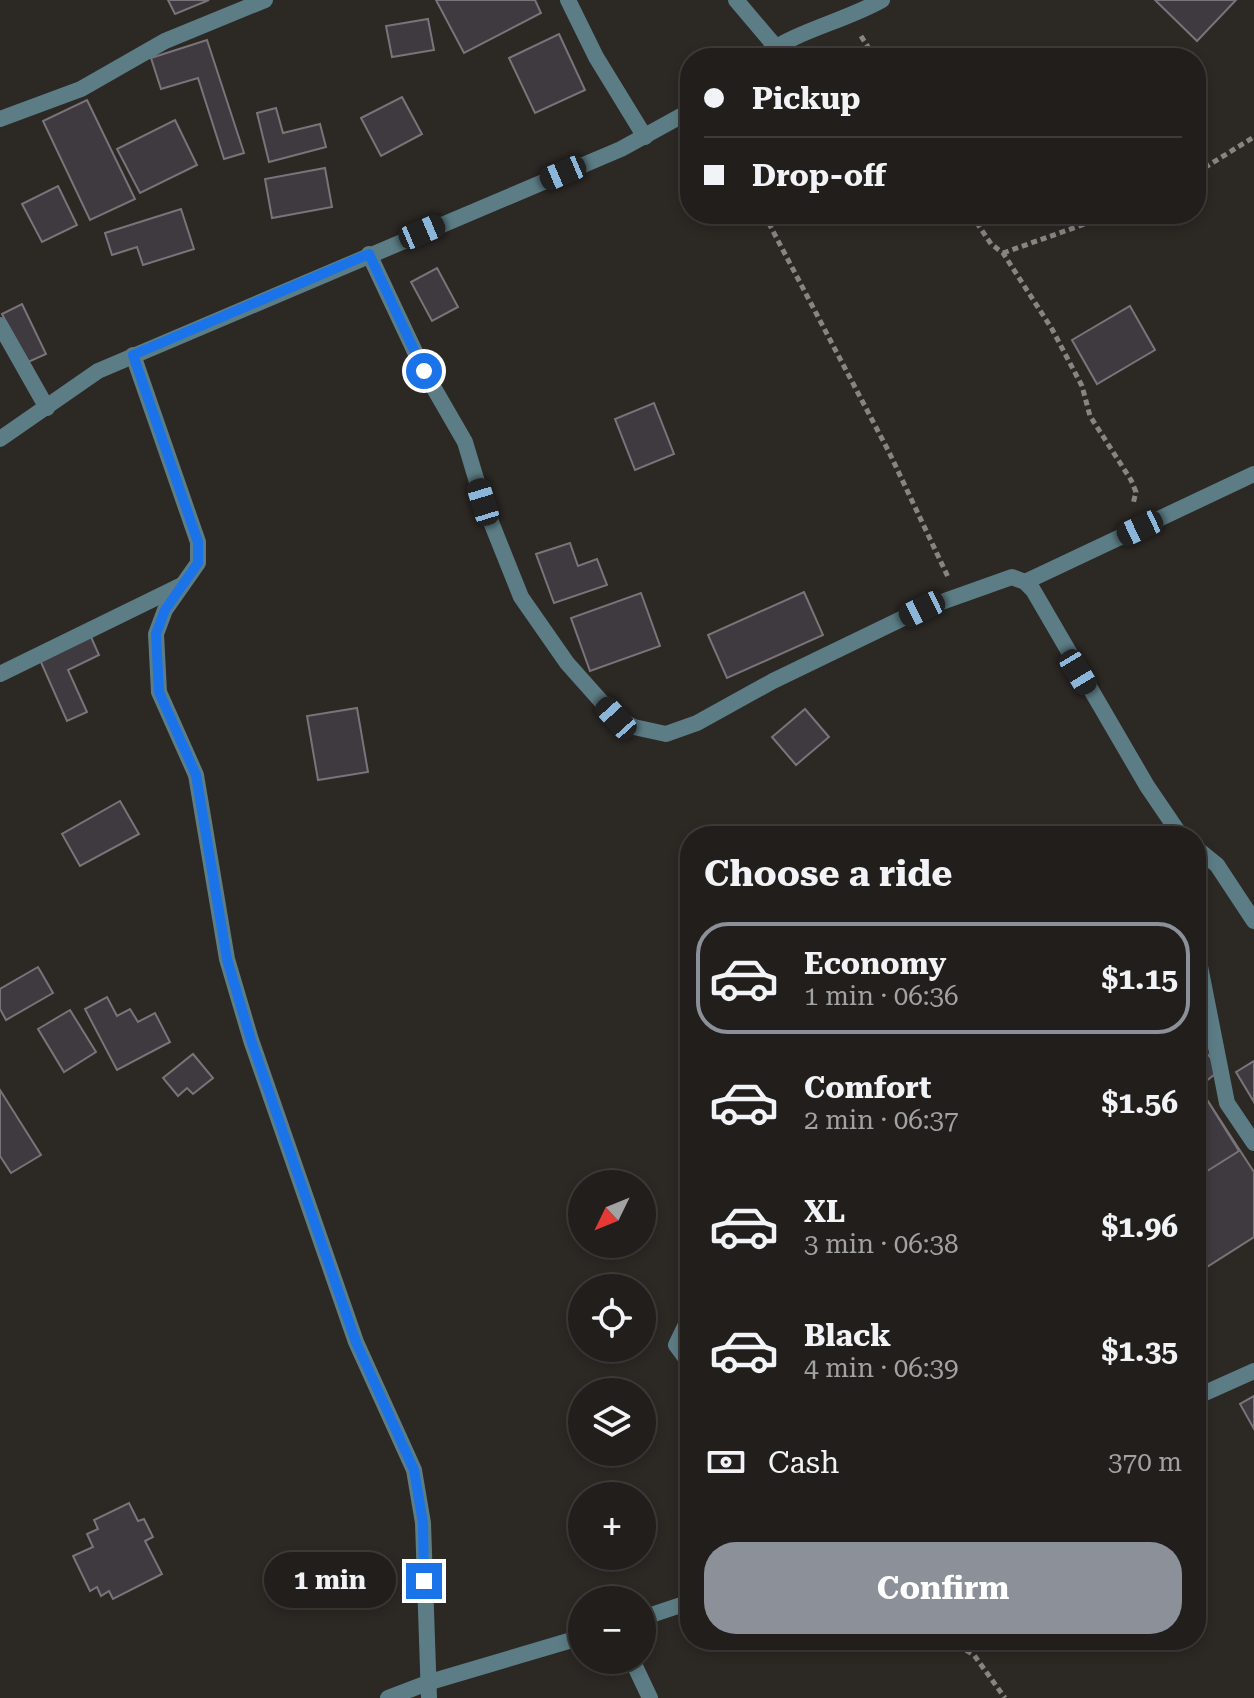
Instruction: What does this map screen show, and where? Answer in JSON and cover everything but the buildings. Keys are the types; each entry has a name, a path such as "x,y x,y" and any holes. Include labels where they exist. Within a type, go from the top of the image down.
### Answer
{"street":[{"path":"0,119 81,89 165,41 265,0"},
{"path":"568,0 596,57 645,137"},
{"path":"736,0 775,46"},
{"path":"772,48 850,18 882,0"},
{"path":"0,439 98,371 645,137 680,117"},
{"path":"369,254 424,371 465,442 483,502 521,597 567,663 616,718 634,727 666,734 697,723 773,681 956,595 1012,577 1025,582 1174,826"},
{"path":"0,325 47,408"},
{"path":"133,355 198,542 198,563 165,610 156,634 159,692 196,775 227,959 251,1040 356,1342 414,1470 423,1523 430,1690"},
{"path":"1025,582 1254,474"},
{"path":"0,674 184,583"},
{"path":"1206,856 1217,865 1254,921"},
{"path":"1206,997 1227,1103 1254,1143"},
{"path":"1206,1393 1254,1371"},
{"path":"656,1613 680,1605"},
{"path":"388,1698 430,1690 568,1642"},
{"path":"639,1674 650,1698"}],"path":[{"path":"1206,167 1254,137"},
{"path":"769,224 909,490 956,595"},
{"path":"978,224 991,244 1003,253 1052,329 1082,386 1090,416 1131,480 1136,499 1131,508"},
{"path":"1003,253 1085,224"},
{"path":"966,1650 974,1655 1005,1698"}],"route":[{"path":"424,371 369,254 133,355 198,542 198,563 165,610 156,634 159,692 196,775 227,959 251,1040 356,1342 414,1470 423,1523 424,1581"}]}
